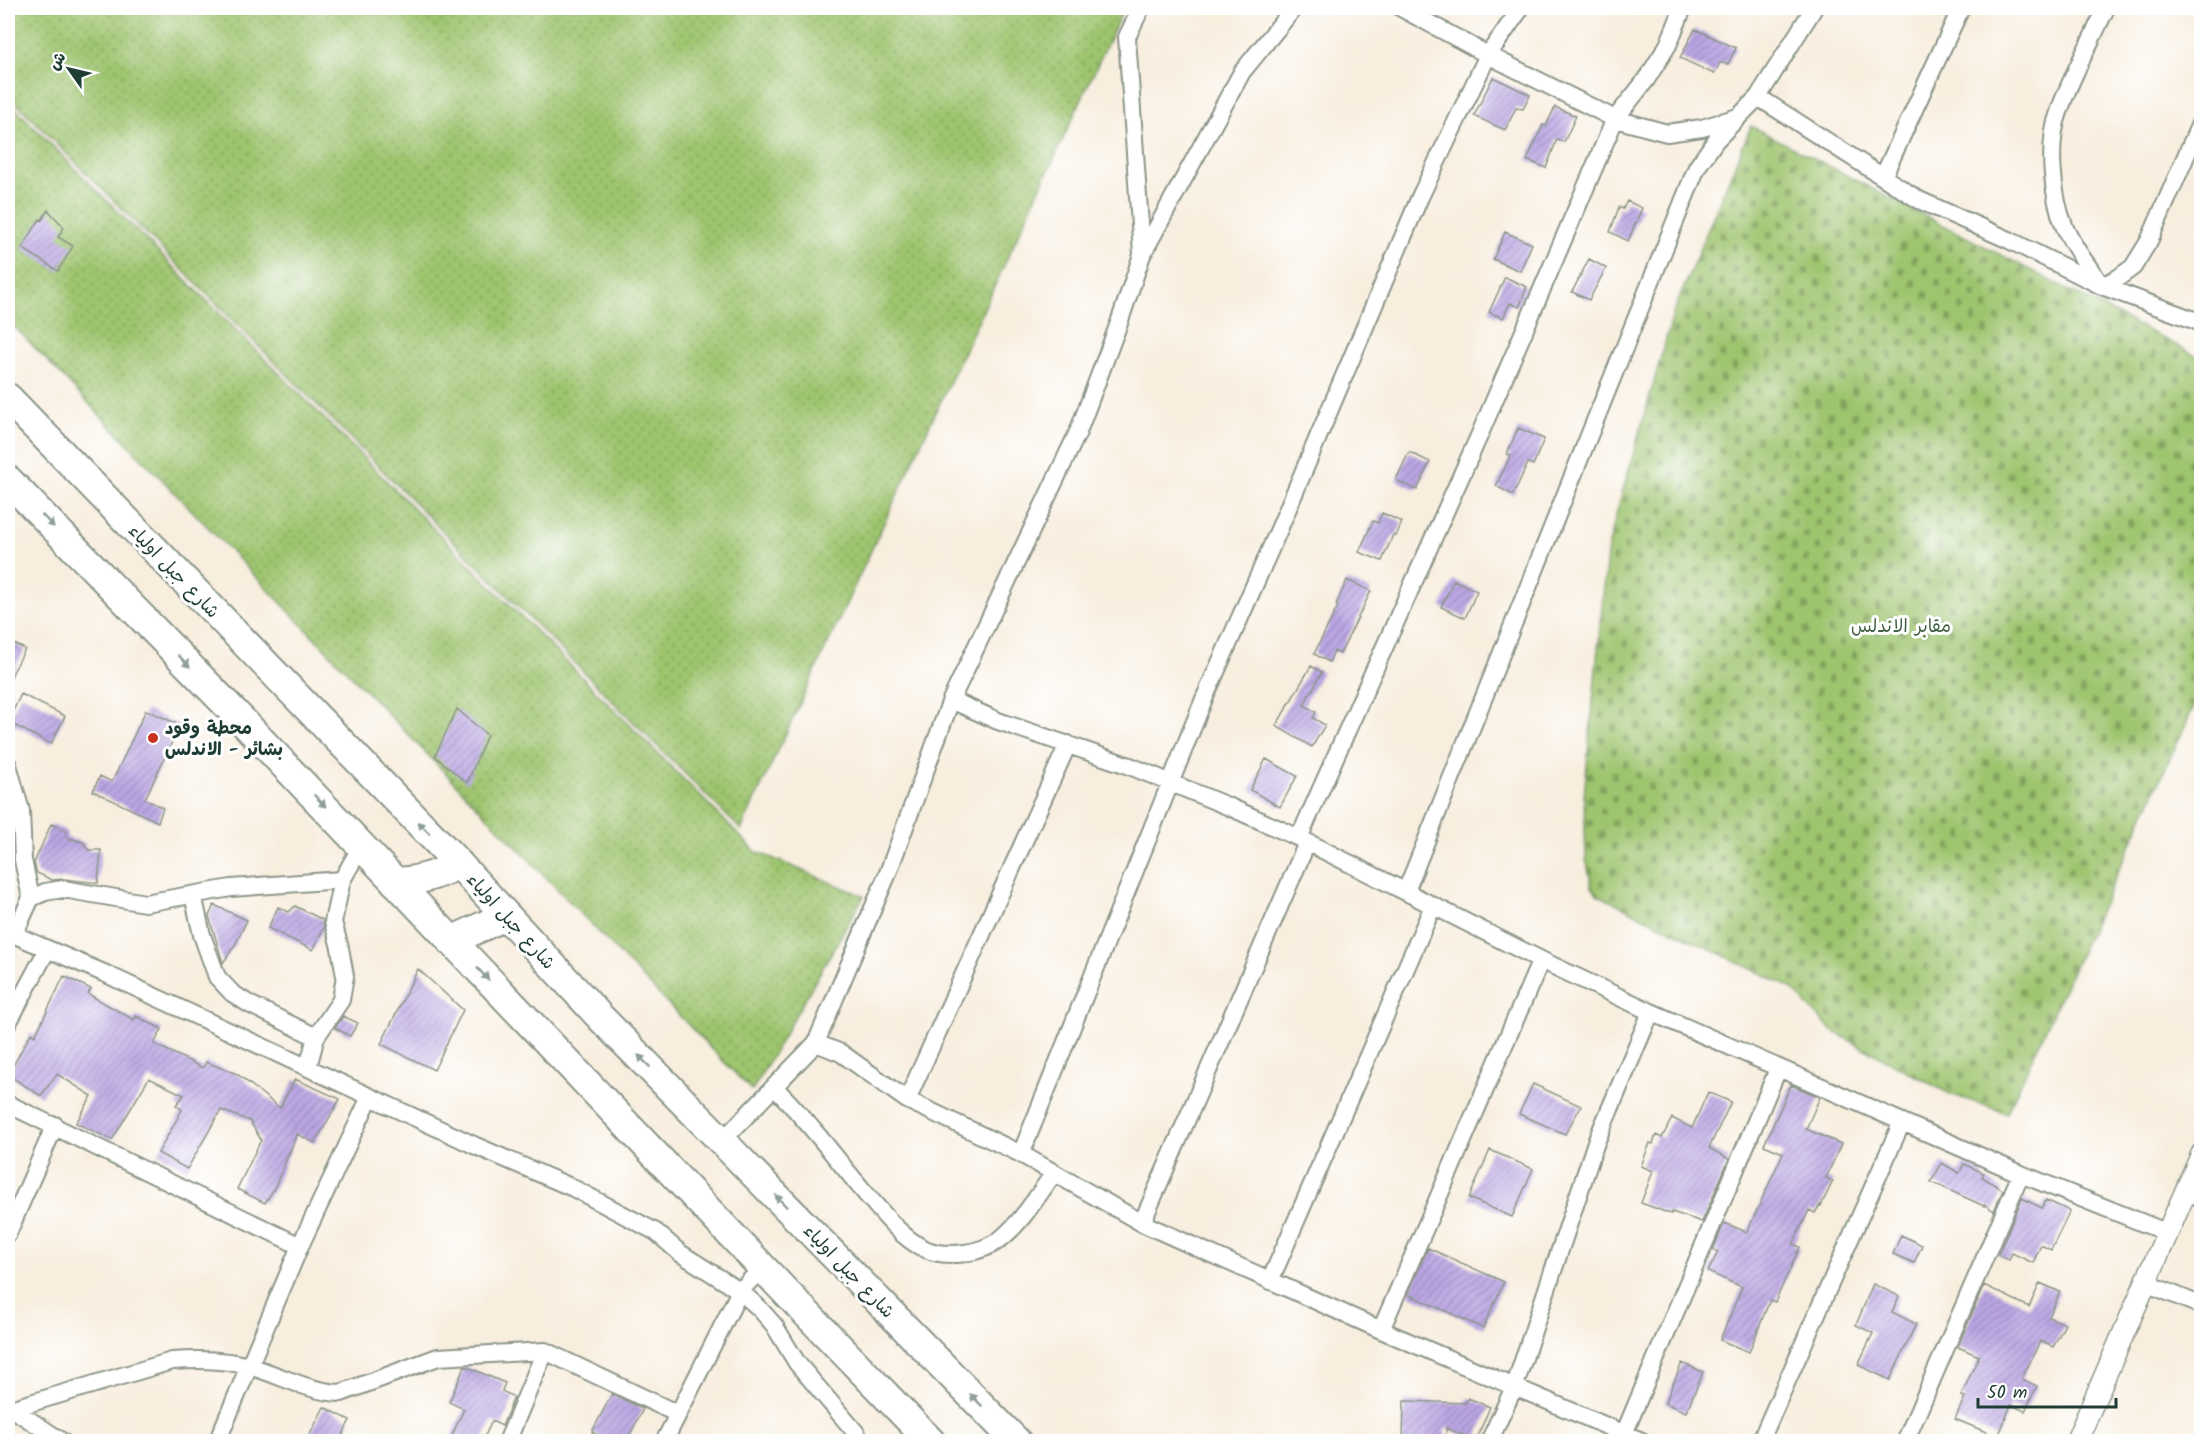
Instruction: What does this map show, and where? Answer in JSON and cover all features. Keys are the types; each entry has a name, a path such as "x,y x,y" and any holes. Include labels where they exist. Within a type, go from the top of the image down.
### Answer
{"highway":[{"name":"شارع جبل اولياء","path":"8,398 459,864 601,1018 1017,1442"},
{"path":"8,480 362,845 932,1442"},
{"path":"395,882 417,881 437,875 459,864"},
{"path":"451,940 505,916"}],"street":[{"path":"1141,8 1127,37 1142,255"},
{"path":"723,1140 816,1043 888,873 951,700 1078,432 1142,255 1242,72 1294,8"},
{"path":"1403,8 1488,55 1615,119 1667,133 1702,128 1742,115"},
{"path":"1021,1154 1170,781 1420,197 1488,55 1521,8"},
{"path":"1142,1223 1303,841 1615,119 1646,80 1662,54 1683,8"},
{"path":"1406,891 1698,167 1716,140 1758,97 1814,8"},
{"path":"1883,177 1961,8"},
{"path":"2102,286 2065,228 2057,199 2051,162 2058,113 2106,8"},
{"path":"1758,97 1919,200 2102,286 2202,323"},
{"path":"2102,286 2133,267 2149,241 2202,119"},
{"path":"951,700 998,721 1170,781 1303,841 1541,960 1651,1012 2021,1174 2168,1233"},
{"path":"907,1100 1068,744"},
{"path":"8,765 21,811 23,860 31,898"},
{"path":"308,1066 316,1037 341,1000 345,976 333,922 342,880 362,845"},
{"path":"342,880 231,888 145,903 63,889 45,892 31,898 10,934 106,974 308,1066 370,1097 573,1188 656,1232 680,1253 740,1291 759,1308 774,1325 797,1363 857,1434 858,1442"},
{"path":"193,895 202,935 217,977 232,993 249,1004 316,1037"},
{"path":"1270,1281 1433,906"},
{"path":"8,1023 47,950"},
{"path":"1381,1330 1541,960"},
{"path":"1489,1442 1515,1385 1596,1142 1651,1012"},
{"path":"816,1043 841,1053 907,1100 1021,1154 1142,1223 1381,1330 1515,1385 1622,1437 1644,1442"},
{"path":"1622,1437 1778,1069"},
{"path":"774,1087 797,1109 837,1161 880,1210 913,1243 924,1249 951,1255 966,1254 1002,1238 1038,1196 1054,1173"},
{"path":"217,1442 300,1246 370,1097"},
{"path":"8,1104 300,1246"},
{"path":"1760,1442 1902,1122"},
{"path":"8,1233 55,1125"},
{"path":"2076,1442 2168,1233 2193,1196 2202,1154"},
{"path":"1905,1442 2021,1174"},
{"path":"664,1442 740,1291 764,1267"},
{"path":"2146,1282 2202,1306"},
{"path":"11,1407 172,1361 198,1359 249,1366 324,1393 341,1394 438,1357 545,1351 678,1414"},
{"path":"507,1442 545,1351"},
{"path":"11,1407 63,1442"}],"green space":[{"path":"8,8 1124,8 741,830 8,95"},
{"path":"8,101 755,851 864,896 752,1091 8,320"},
{"name":"مقابر الاندلس","path":"1751,126 2201,358 2201,691 2007,1113 1950,1094 1867,1050 1831,1030 1791,988 1598,895 1592,887 1586,859 1584,796 1607,553 1674,311"}],"building":[{"path":"1695,29 1736,48 1728,64 1720,63 1714,74 1680,58"},
{"path":"1493,77 1530,95 1523,109 1516,108 1505,130 1474,116"},
{"path":"1555,107 1576,116 1564,142 1557,139 1546,168 1527,160 1543,125 1546,126"},
{"path":"1627,201 1642,208 1628,241 1610,232 1619,207 1623,209"},
{"path":"48,210 64,227 58,237 73,246 58,271 22,248"},
{"path":"1505,232 1532,244 1520,271 1493,259"},
{"path":"1589,259 1606,268 1589,300 1572,292"},
{"path":"1505,277 1527,287 1519,307 1510,303 1503,318 1489,312"},
{"path":"1518,428 1544,439 1533,465 1528,463 1513,495 1496,486 1511,455 1507,454"},
{"path":"1409,452 1430,462 1417,490 1396,480"},
{"path":"1382,513 1402,522 1396,536 1393,535 1382,561 1359,552 1373,521 1378,523"},
{"path":"1347,580 1371,591 1340,654 1334,651 1329,662 1314,654 1338,606 1336,605"},
{"path":"1454,580 1477,591 1465,618 1441,607"},
{"path":"8,641 25,649 8,682"},
{"path":"1311,666 1322,672 1304,705 1316,712 1313,718 1325,725 1312,747 1276,726"},
{"path":"21,694 65,716 51,744 8,722"},
{"path":"457,709 487,735 467,783 435,756"},
{"path":"146,710 180,725 145,799 163,808 158,822 93,791 100,776 112,782"},
{"path":"1266,759 1297,776 1280,807 1250,790"},
{"path":"51,824 66,831 67,838 83,842 88,850 101,850 98,883 52,880 37,873 34,863"},
{"path":"214,905 247,920 223,963 209,916"},
{"path":"295,906 323,920 324,927 313,950 268,928 278,907 289,912"},
{"path":"418,969 463,1010 434,1070 381,1044"},
{"path":"64,976 91,989 88,994 134,1020 136,1016 162,1029 154,1044 203,1068 206,1062 237,1074 280,1108 295,1079 340,1099 315,1143 297,1134 274,1189 265,1203 237,1189 261,1140 250,1121 221,1110 187,1169 158,1153 182,1110 176,1105 184,1095 149,1078 112,1140 76,1123 92,1096 57,1074 41,1096 8,1075 31,1033 35,1036"},
{"path":"343,1016 358,1023 350,1036 335,1028"},
{"path":"1533,1084 1581,1106 1565,1134 1519,1114"},
{"path":"1791,1085 1820,1097 1806,1129 1841,1144 1826,1178 1833,1181 1821,1206 1815,1213 1809,1210 1793,1244 1800,1247 1775,1302 1770,1300 1749,1352 1720,1340 1742,1287 1708,1272 1718,1252 1713,1250 1724,1223 1747,1232 1783,1153 1764,1145"},
{"path":"1708,1092 1731,1102 1709,1148 1729,1159 1702,1222 1641,1203 1653,1171 1641,1166 1650,1143 1653,1144 1656,1135 1662,1138 1672,1118 1692,1128"},
{"path":"1490,1150 1533,1169 1512,1217 1469,1198"},
{"path":"1942,1163 1959,1173 1964,1164 1984,1173 1982,1177 2003,1190 1994,1211 1931,1182"},
{"path":"2022,1198 2042,1208 2046,1200 2070,1211 2051,1250 2041,1245 2033,1263 2012,1253 2009,1260 1998,1255"},
{"path":"1901,1235 1922,1245 1914,1263 1893,1254"},
{"path":"1428,1248 1504,1282 1483,1328 1408,1294"},
{"path":"2040,1283 2060,1292 2049,1317 2065,1324 2053,1347 2040,1341 2022,1379 2037,1386 2025,1411 2011,1405 1998,1437 1955,1419 1965,1397 1961,1396 1979,1356 1958,1347 1984,1285 2029,1307"},
{"path":"1873,1284 1899,1296 1892,1312 1916,1324 1890,1380 1858,1365 1873,1333 1856,1325"},
{"path":"1682,1363 1703,1372 1686,1412 1665,1403"},
{"path":"465,1366 505,1383 502,1391 514,1397 502,1426 492,1421 482,1442 465,1442 452,1435 464,1409 449,1402"},
{"path":"612,1394 643,1409 626,1442 611,1442 592,1432"},
{"path":"1468,1398 1490,1407 1476,1440 1446,1428 1446,1442 1403,1442 1404,1401 1466,1403"},
{"path":"324,1407 350,1420 339,1442 306,1442"}],"place":[{"name":"محطة وقود بشائر - الاندلس","path":"153,738"}]}
